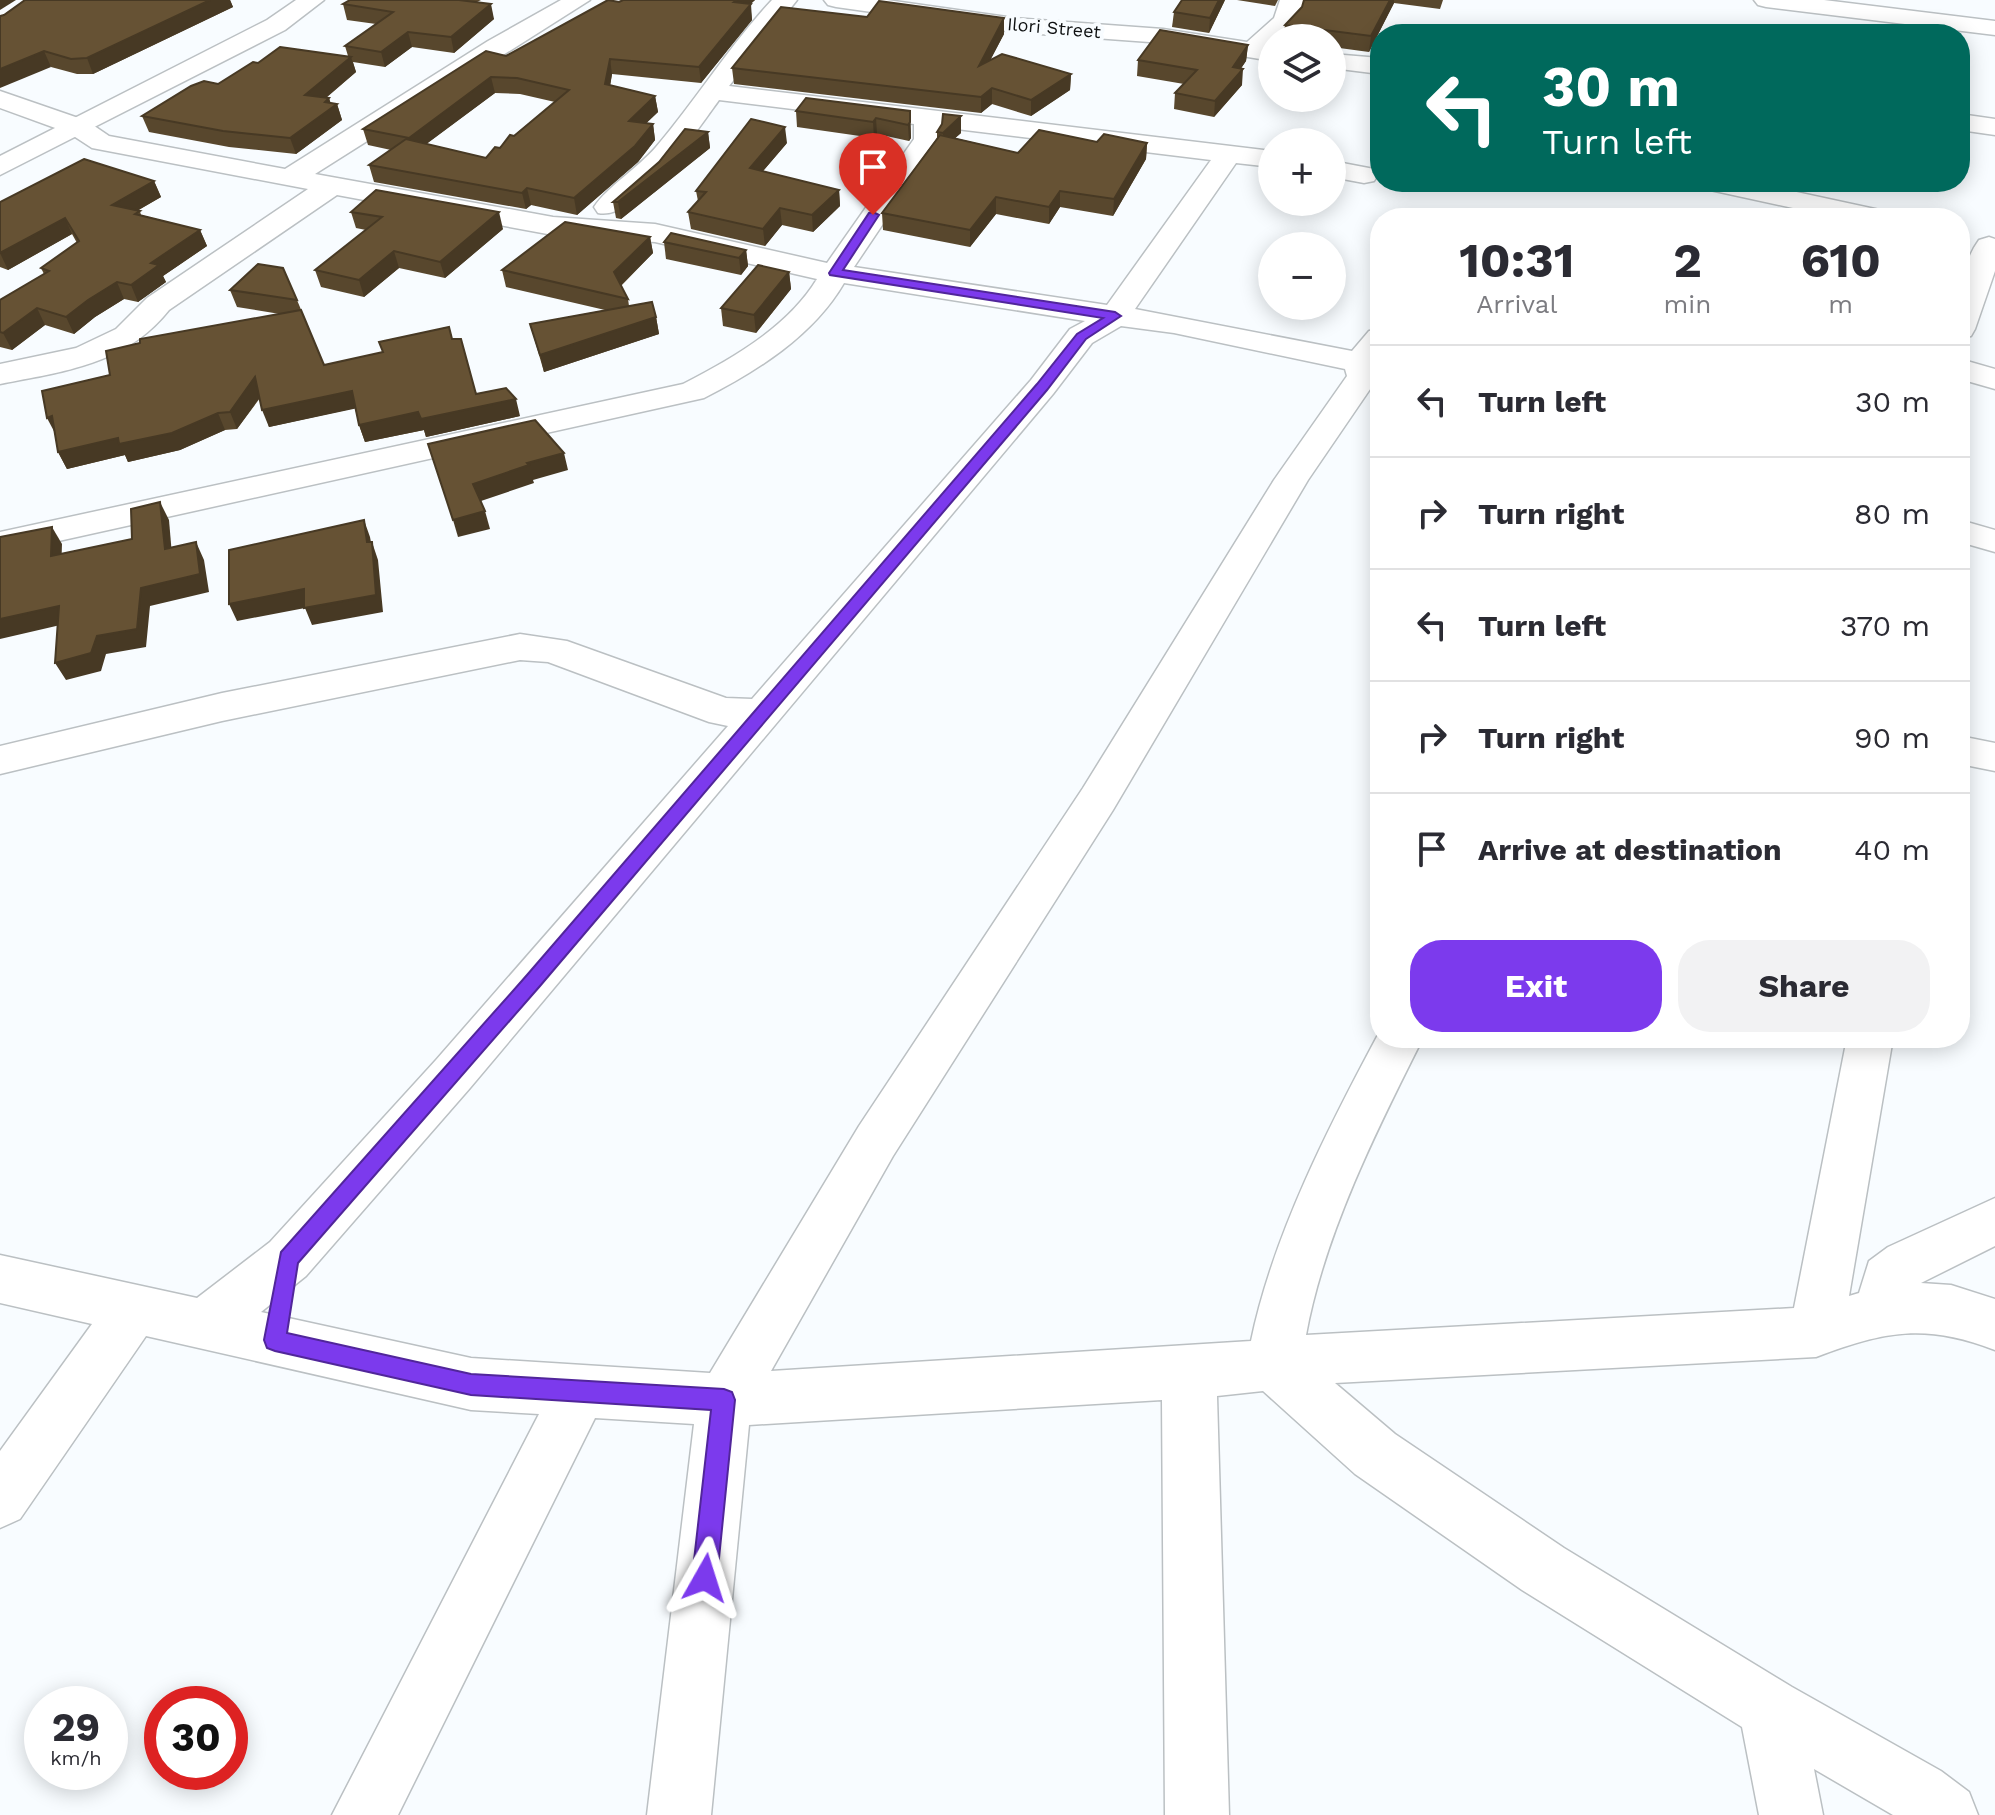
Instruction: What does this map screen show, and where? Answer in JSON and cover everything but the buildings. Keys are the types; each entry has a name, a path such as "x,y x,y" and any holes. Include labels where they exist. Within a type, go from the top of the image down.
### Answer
{"street":[{"path":"0,167 276,25 312,0"},
{"path":"291,177 497,46 578,0"},
{"path":"585,227 649,173 713,92 735,56 785,0"},
{"name":"Ilori Street","path":"836,0 1014,25 1163,36 1258,52"},
{"path":"1283,24 1292,0"},
{"path":"1766,0 1962,24"},
{"path":"1970,25 1995,28"},
{"path":"1346,62 1370,65"},
{"path":"713,92 1258,157"},
{"path":"0,99 78,127 101,142 553,226 655,233 748,257 835,273 1115,316 1370,350 1363,376 1291,480 1098,799 876,1141 724,1400 679,1815"},
{"path":"0,543 693,391 716,380 767,346 825,294 835,273 927,139 927,118"},
{"path":"1970,123 1995,127"},
{"path":"205,1324 288,1259 453,1074 741,723 1042,387 1081,336 1115,316 1229,153"},
{"path":"1346,172 1364,175"},
{"path":"0,374 91,354 128,335 145,324 158,304 333,185"},
{"path":"1758,192 1832,208"},
{"path":"1970,240 1992,246 1970,303"},
{"path":"1970,372 1995,379"},
{"path":"1970,534 1995,541"},
{"path":"0,760 222,707 520,647 553,650 741,723"},
{"path":"1970,752 1995,757"},
{"path":"1273,1364 1288,1288 1358,1119 1395,1048"},
{"path":"1816,1332 1868,1048"},
{"path":"1883,1311 1888,1278 1906,1264 1995,1221"},
{"path":"275,1340 288,1259"},
{"path":"0,1279 471,1384 724,1400 1189,1372 1341,1357 1816,1332 1859,1315 1937,1306 1971,1312 1995,1325"},
{"path":"0,1499 135,1308"},
{"path":"1273,1364 1375,1454 1543,1569 1770,1709 1918,1794 1946,1815"},
{"path":"1189,1372 1197,1815"},
{"path":"364,1815 580,1391"},
{"path":"1770,1709 1791,1815"}],"route":[{"path":"705,1578 724,1400 471,1384 275,1340 288,1259 534,980 1042,387 1081,336 1115,316 835,273 873,215"}]}
